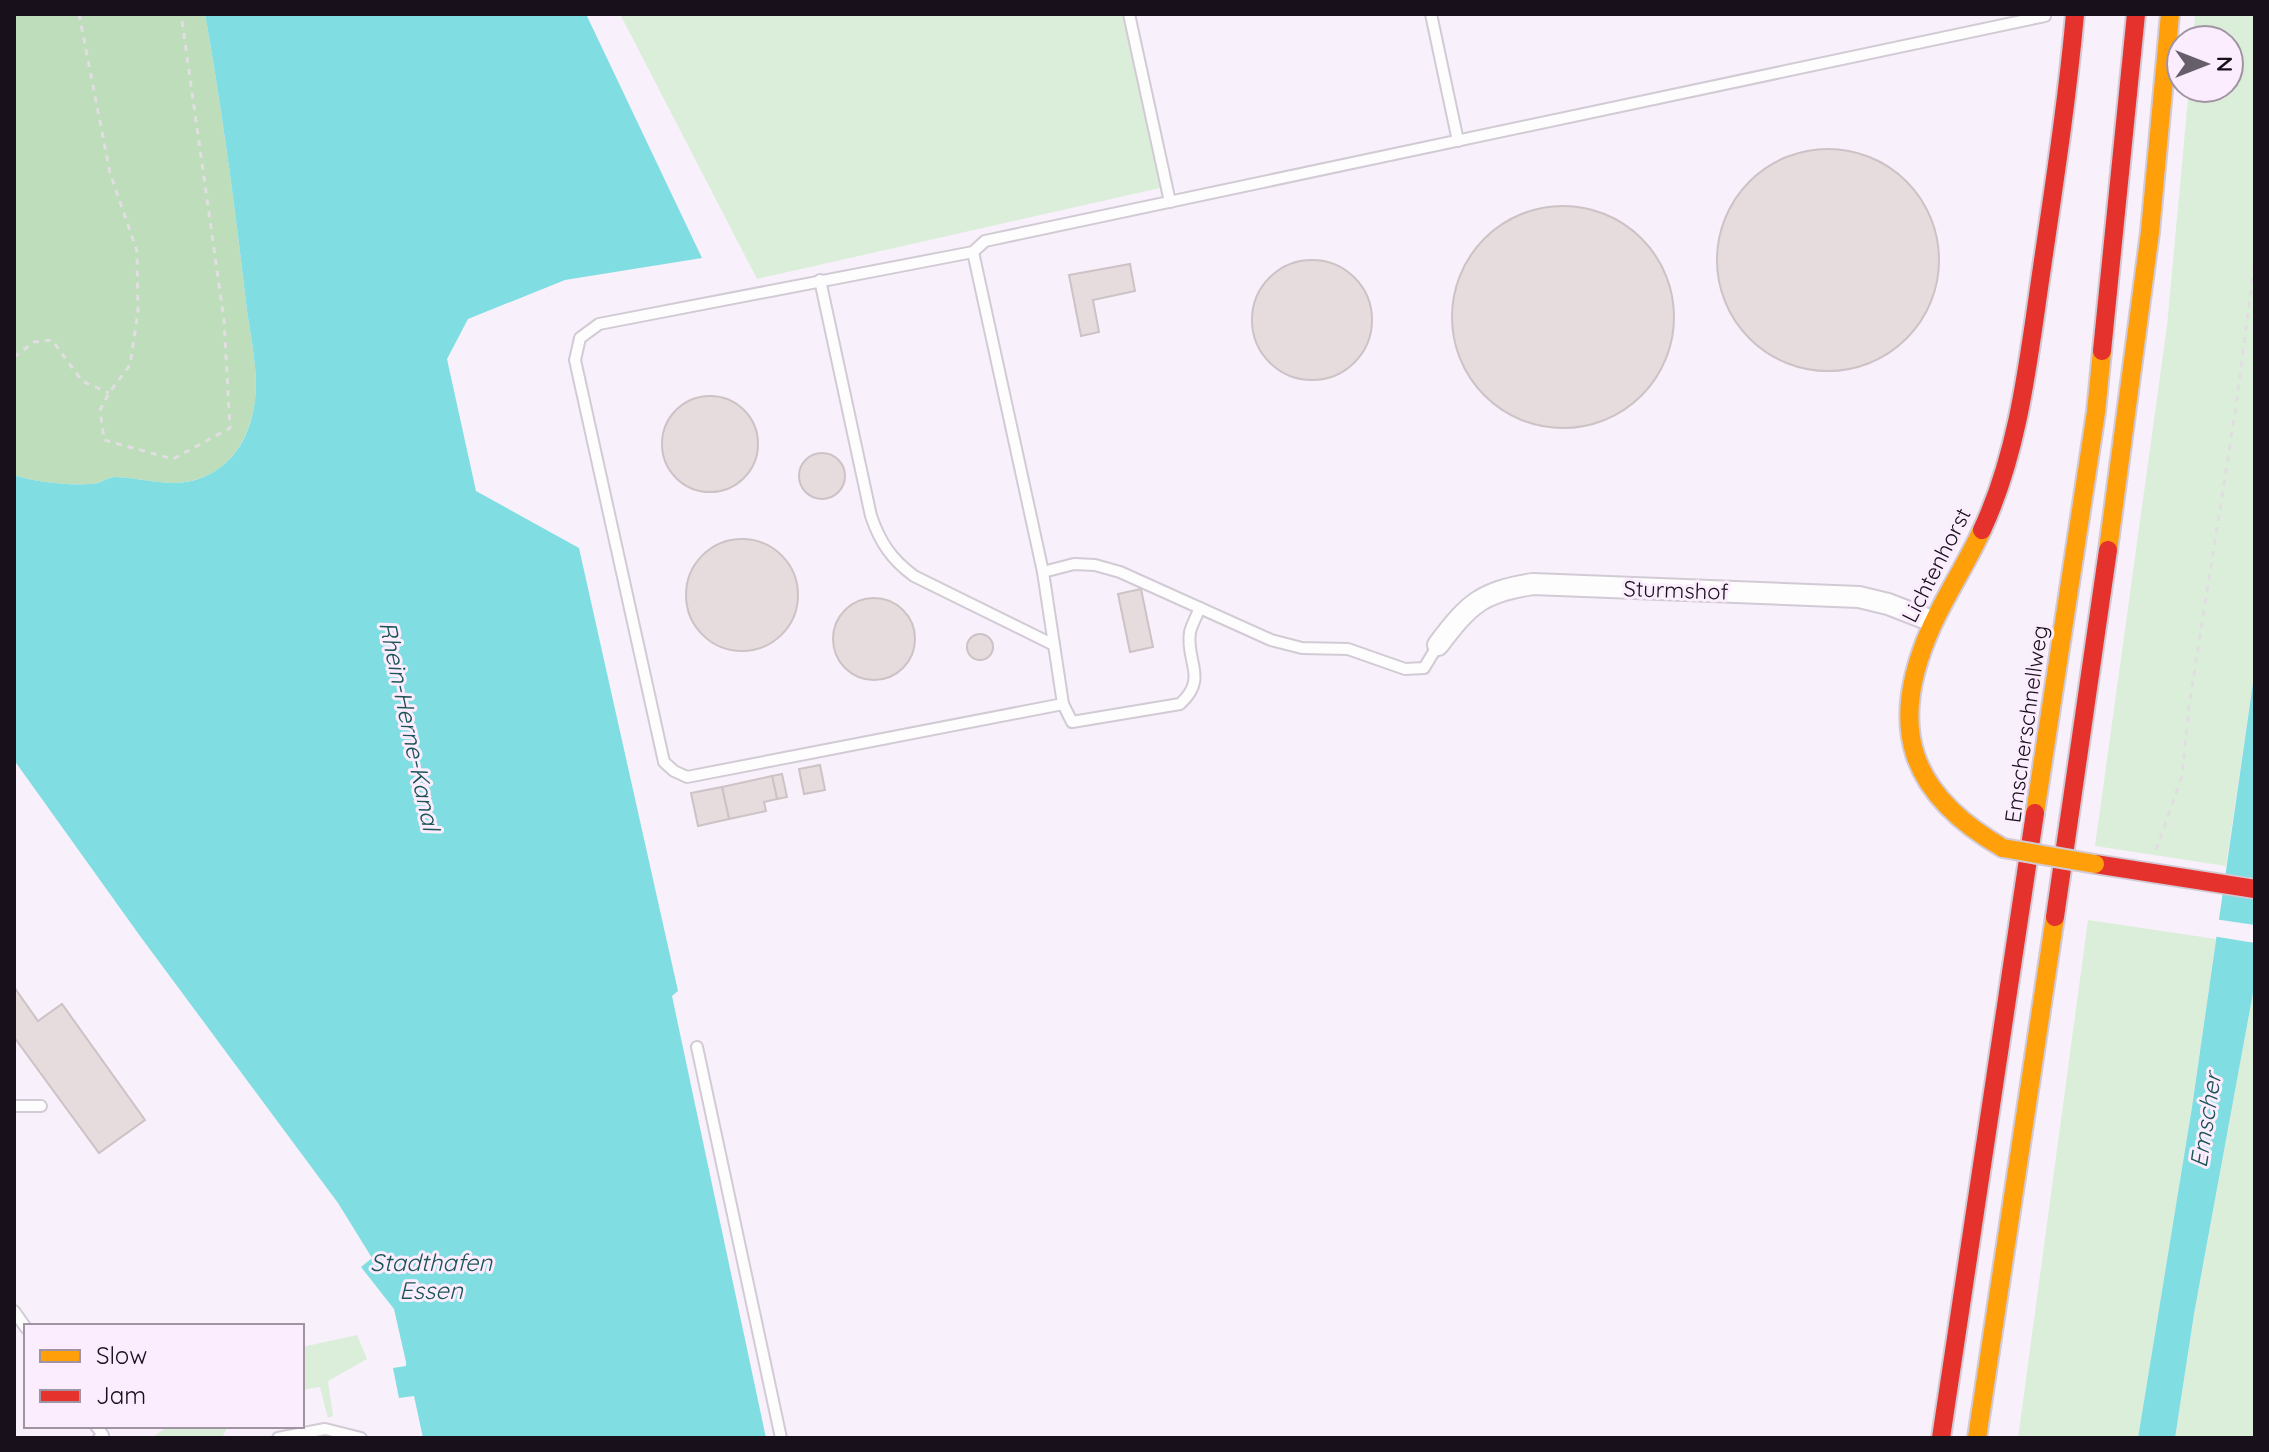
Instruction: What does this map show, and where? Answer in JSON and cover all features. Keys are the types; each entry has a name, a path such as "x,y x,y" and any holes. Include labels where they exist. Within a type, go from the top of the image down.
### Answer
{"main road":[{"name":"Lichtenhorst","path":"2075,14 2055,185 2013,435 2000,486 1981,533 1932,621 1920,652 1912,685 1909,718 1912,742 1930,788 1948,812 1974,832 2003,848 2255,889"},
{"name":"Emscherschnellweg","path":"1941,1438 2096,412 2136,14"},
{"path":"1977,1438 2127,420 2170,14"}],"street":[{"name":"Sturmshof","path":"1438,645 1463,612 1478,601 1495,592 1533,584 1859,597 1888,604 1932,621"}],"lane":[{"path":"1129,14 1170,202"},
{"path":"1431,14 1458,141"},
{"path":"1063,704 687,777 674,771 664,762 575,360 580,338 599,324 973,252 985,241 2045,14"},
{"path":"973,252 1043,572 1063,704 1072,722 1180,704 1191,694 1196,673 1190,634 1200,608"},
{"path":"820,280 871,516 880,540 895,562 914,576 1054,645"},
{"path":"1043,572 1074,564 1095,565 1120,572 1271,640 1302,648 1348,649 1405,669 1424,668 1438,645"},
{"path":"697,1047 781,1438"},
{"path":"14,1106 41,1106"},
{"path":"278,1438 325,1429 361,1438"}],"path":[{"path":"79,14 110,173 137,251 138,312 130,365 100,410 104,440 173,459 230,428 224,320 181,14"},
{"path":"2147,872 2182,776 2188,714 2235,413 2255,260"},
{"path":"14,357 34,342 52,340 82,381 109,393"}],"green space":[{"path":"14,14 205,14 228,158 256,385 251,421 240,445 229,460 202,478 165,483 115,477 98,483 79,484 44,482 14,475"},
{"path":"620,14 1124,14 1160,188 757,279"},
{"path":"2195,14 2255,14 2255,669 2226,866 2095,846 2167,326 2188,104 2245,104 2245,24 2194,24"},
{"path":"2088,920 2216,939 2138,1438 2018,1438"},
{"path":"2255,982 2255,1438 2175,1438 2194,1314"},
{"path":"357,1335 367,1359 328,1381 333,1416 328,1418 320,1387 304,1390 304,1347"},
{"path":"165,1428 227,1428 218,1438 152,1438"}],"water":[{"path":"205,14 586,14 702,258 565,280 468,319 447,359 476,491 579,548 678,991 672,996 766,1438 423,1438 414,1396 399,1398 393,1368 406,1366 406,1362 394,1309 361,1267 372,1258 338,1203 14,760 14,475 68,484 98,483 115,477 166,483 190,481 215,471 229,460 240,446 251,421 256,385 254,357 228,158"},
{"name":"Emscher","path":"2255,669 2255,982 2194,1314 2175,1438 2138,1438 2192,1107"}],"pier":[{"path":"2214,919 2255,925 2255,943 2212,936"}],"building":[{"path":"1828,149 1870,158 1906,182 1930,218 1939,260 1930,302 1906,338 1870,362 1828,371 1786,362 1750,338 1726,302 1717,260 1726,218 1750,182 1786,158"},
{"path":"1563,206 1605,215 1641,239 1665,275 1674,317 1665,359 1641,395 1605,419 1563,428 1521,419 1485,395 1461,359 1452,317 1461,275 1485,239 1521,215"},
{"path":"1312,260 1335,265 1354,278 1367,297 1372,320 1367,343 1354,362 1335,375 1312,380 1289,375 1270,362 1257,343 1252,320 1257,297 1270,278 1289,265"},
{"path":"1130,264 1135,291 1093,300 1099,332 1081,336 1069,275"},
{"path":"710,396 728,399 744,410 755,426 758,444 755,462 744,478 728,489 710,492 692,489 676,478 665,462 662,444 665,426 676,410 692,399"},
{"path":"822,453 838,460 845,476 838,492 822,499 806,492 799,476 806,460"},
{"path":"742,539 763,543 782,555 794,574 798,595 794,616 782,635 763,647 742,651 721,647 702,635 690,616 686,595 690,574 702,555 721,543"},
{"path":"1141,589 1153,647 1130,652 1118,594"},
{"path":"874,598 890,601 903,610 912,623 915,639 912,655 903,668 890,677 874,680 858,677 845,668 836,655 833,639 836,623 845,610 858,601"},
{"path":"980,634 989,638 993,647 989,656 980,660 971,656 967,647 971,638"},
{"path":"820,765 825,790 804,794 799,769"},
{"path":"782,774 787,797 777,799 772,776"},
{"path":"772,776 777,799 764,802 766,811 729,819 722,787"},
{"path":"722,787 729,819 698,826 691,793"},
{"path":"14,987 38,1021 62,1004 145,1120 99,1153 14,1037"}],"traffic: slow":[{"path":"2108,550 2150,232 2170,14"},
{"path":"2035,813 2096,412 2102,351"},
{"path":"1982,530 1931,628 1910,697 1910,727 1915,755 1927,781 1946,805 1971,827 2003,848"},
{"path":"2003,848 2095,864"},
{"path":"1977,1438 2055,917"}],"traffic: jam":[{"path":"1982,530 2005,470 2026,376 2075,14"},
{"path":"2102,351 2136,14"},
{"path":"2055,917 2108,550"},
{"path":"1941,1438 2035,813"},
{"path":"2095,864 2255,889"}],"water label":[{"name":"Rhein-Herne-Kanal","path":"409,726"},
{"name":"Stadthafen Essen","path":"431,1277"}]}
